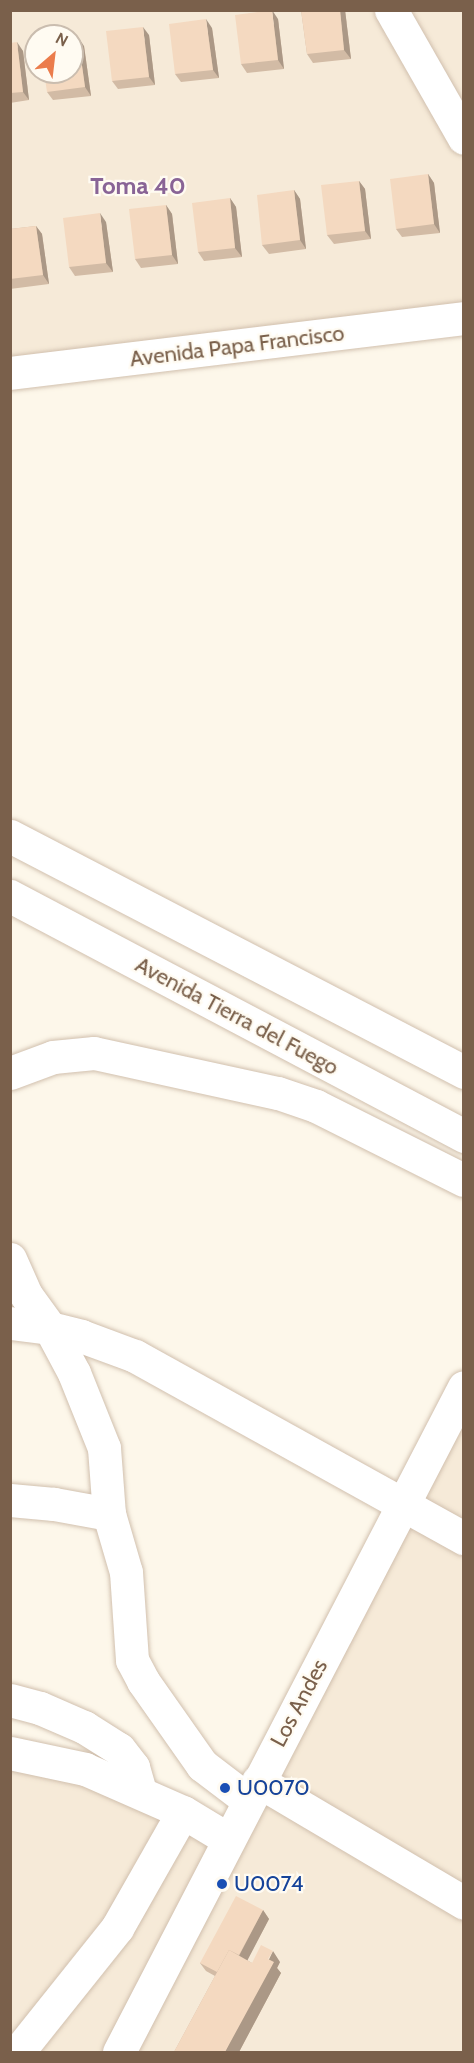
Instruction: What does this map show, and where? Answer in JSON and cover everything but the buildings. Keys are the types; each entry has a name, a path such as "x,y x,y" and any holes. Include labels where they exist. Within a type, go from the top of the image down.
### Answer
{"street":[{"path":"391,10 464,138"},
{"name":"Avenida Papa Francisco","path":"10,373 464,318"},
{"path":"10,836 464,1072"},
{"name":"Avenida Tierra del Fuego","path":"10,896 464,1136"},
{"path":"10,1073 53,1058 94,1053 278,1093 316,1107 464,1180"},
{"path":"10,1259 26,1295 50,1328 74,1373 104,1448 109,1514 126,1572 132,1660 143,1681 202,1765 464,1903"},
{"path":"10,1323 50,1328 81,1336 135,1356 464,1538"},
{"name":"Los Andes","path":"119,2052 464,1387"},
{"path":"10,1500 54,1504 109,1514"},
{"path":"10,1700 40,1708 84,1727 119,1749 133,1767 140,1792"},
{"path":"10,1753 85,1769 183,1812 228,1839"},
{"path":"18,2052 117,1928 183,1812"}],"shaded area":[{"path":"10,11 463,11 463,318 11,373"},
{"path":"463,1387 463,2052 11,2052 11,1753 228,1839"}],"place":[{"name":"U0070","path":"225,1788"},
{"name":"U0074","path":"222,1884"}],"district":[{"name":"Toma 40","path":"138,186"}]}
